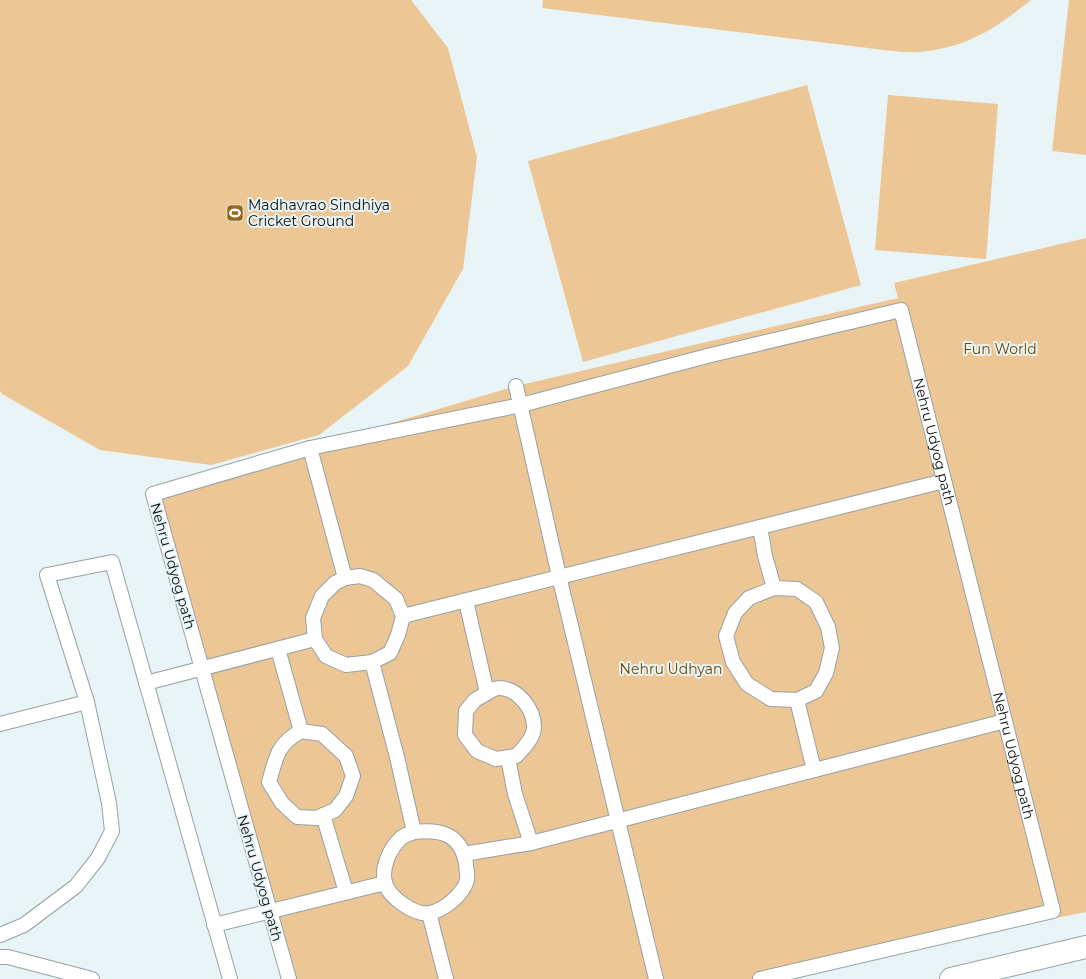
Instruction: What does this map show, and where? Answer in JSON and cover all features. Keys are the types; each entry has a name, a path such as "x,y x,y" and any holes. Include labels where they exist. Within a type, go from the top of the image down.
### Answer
{"main road":[{"path":"951,979 1086,947"}],"street":[{"name":"Nehru Udyog path","path":"289,979 153,494 310,448 521,405 712,355 901,310 1053,911 760,979"},
{"path":"516,386 559,576 656,979"},
{"path":"310,448 345,578"},
{"path":"403,616 944,481"},
{"path":"760,527 765,556 774,588"},
{"path":"0,935 24,925 76,886 98,858 112,831 109,803 87,702 47,576 112,562 230,979"},
{"path":"360,576 373,580 396,599 403,616 398,635 390,652 372,662 346,665 326,656 315,639 313,618 322,596 335,583 345,578 360,576"},
{"path":"774,588 797,589 816,602 828,627 832,648 826,673 816,691 797,700 771,699 747,684 733,662 726,636 735,613 749,598 774,588"},
{"path":"466,601 487,693"},
{"path":"146,683 315,639"},
{"path":"278,649 301,732"},
{"path":"372,662 397,757 414,832"},
{"path":"498,688 510,690 521,697 530,711 534,728 527,743 516,756 496,759 477,752 465,735 466,711 475,700 487,693 498,688"},
{"path":"797,700 814,770"},
{"path":"0,724 87,702"},
{"path":"464,854 531,843 618,822 1005,721"},
{"path":"301,732 322,734 346,756 353,776 346,796 335,810 316,818 297,817 282,803 269,782 278,750 289,737 301,732"},
{"path":"508,758 515,794 531,843"},
{"path":"323,815 346,892"},
{"path":"431,830 443,832 456,842 464,854 468,879 460,894 445,908 429,913 412,909 398,901 385,883 384,869 391,851 401,838 414,832 431,830"},
{"path":"214,926 385,883"},
{"path":"429,913 446,979"},
{"path":"0,957 8,957 92,979"}],"green space":[{"name":"Madhavrao Sindhiya Cricket Ground","path":"0,0 411,0 448,48 477,157 463,269 408,366 319,435 211,465 100,450 2,394 0,391"},
{"path":"543,0 1031,0 993,28 967,41 937,50 901,52 542,8"},
{"path":"1069,0 1086,0 1086,155 1052,151"},
{"path":"807,85 861,285 583,362 528,161"},
{"path":"888,95 998,104 986,259 875,250"},
{"name":"Nehru Udhyan","path":"1086,238 1086,912 1051,919 1049,912 760,979 289,979 153,494 516,386 898,298 894,283"}],"place":[{"name":"Madhavrao Sindhiya Cricket Ground","path":"235,213"}],"park label":[{"name":"Fun World","path":"1000,349"}]}
